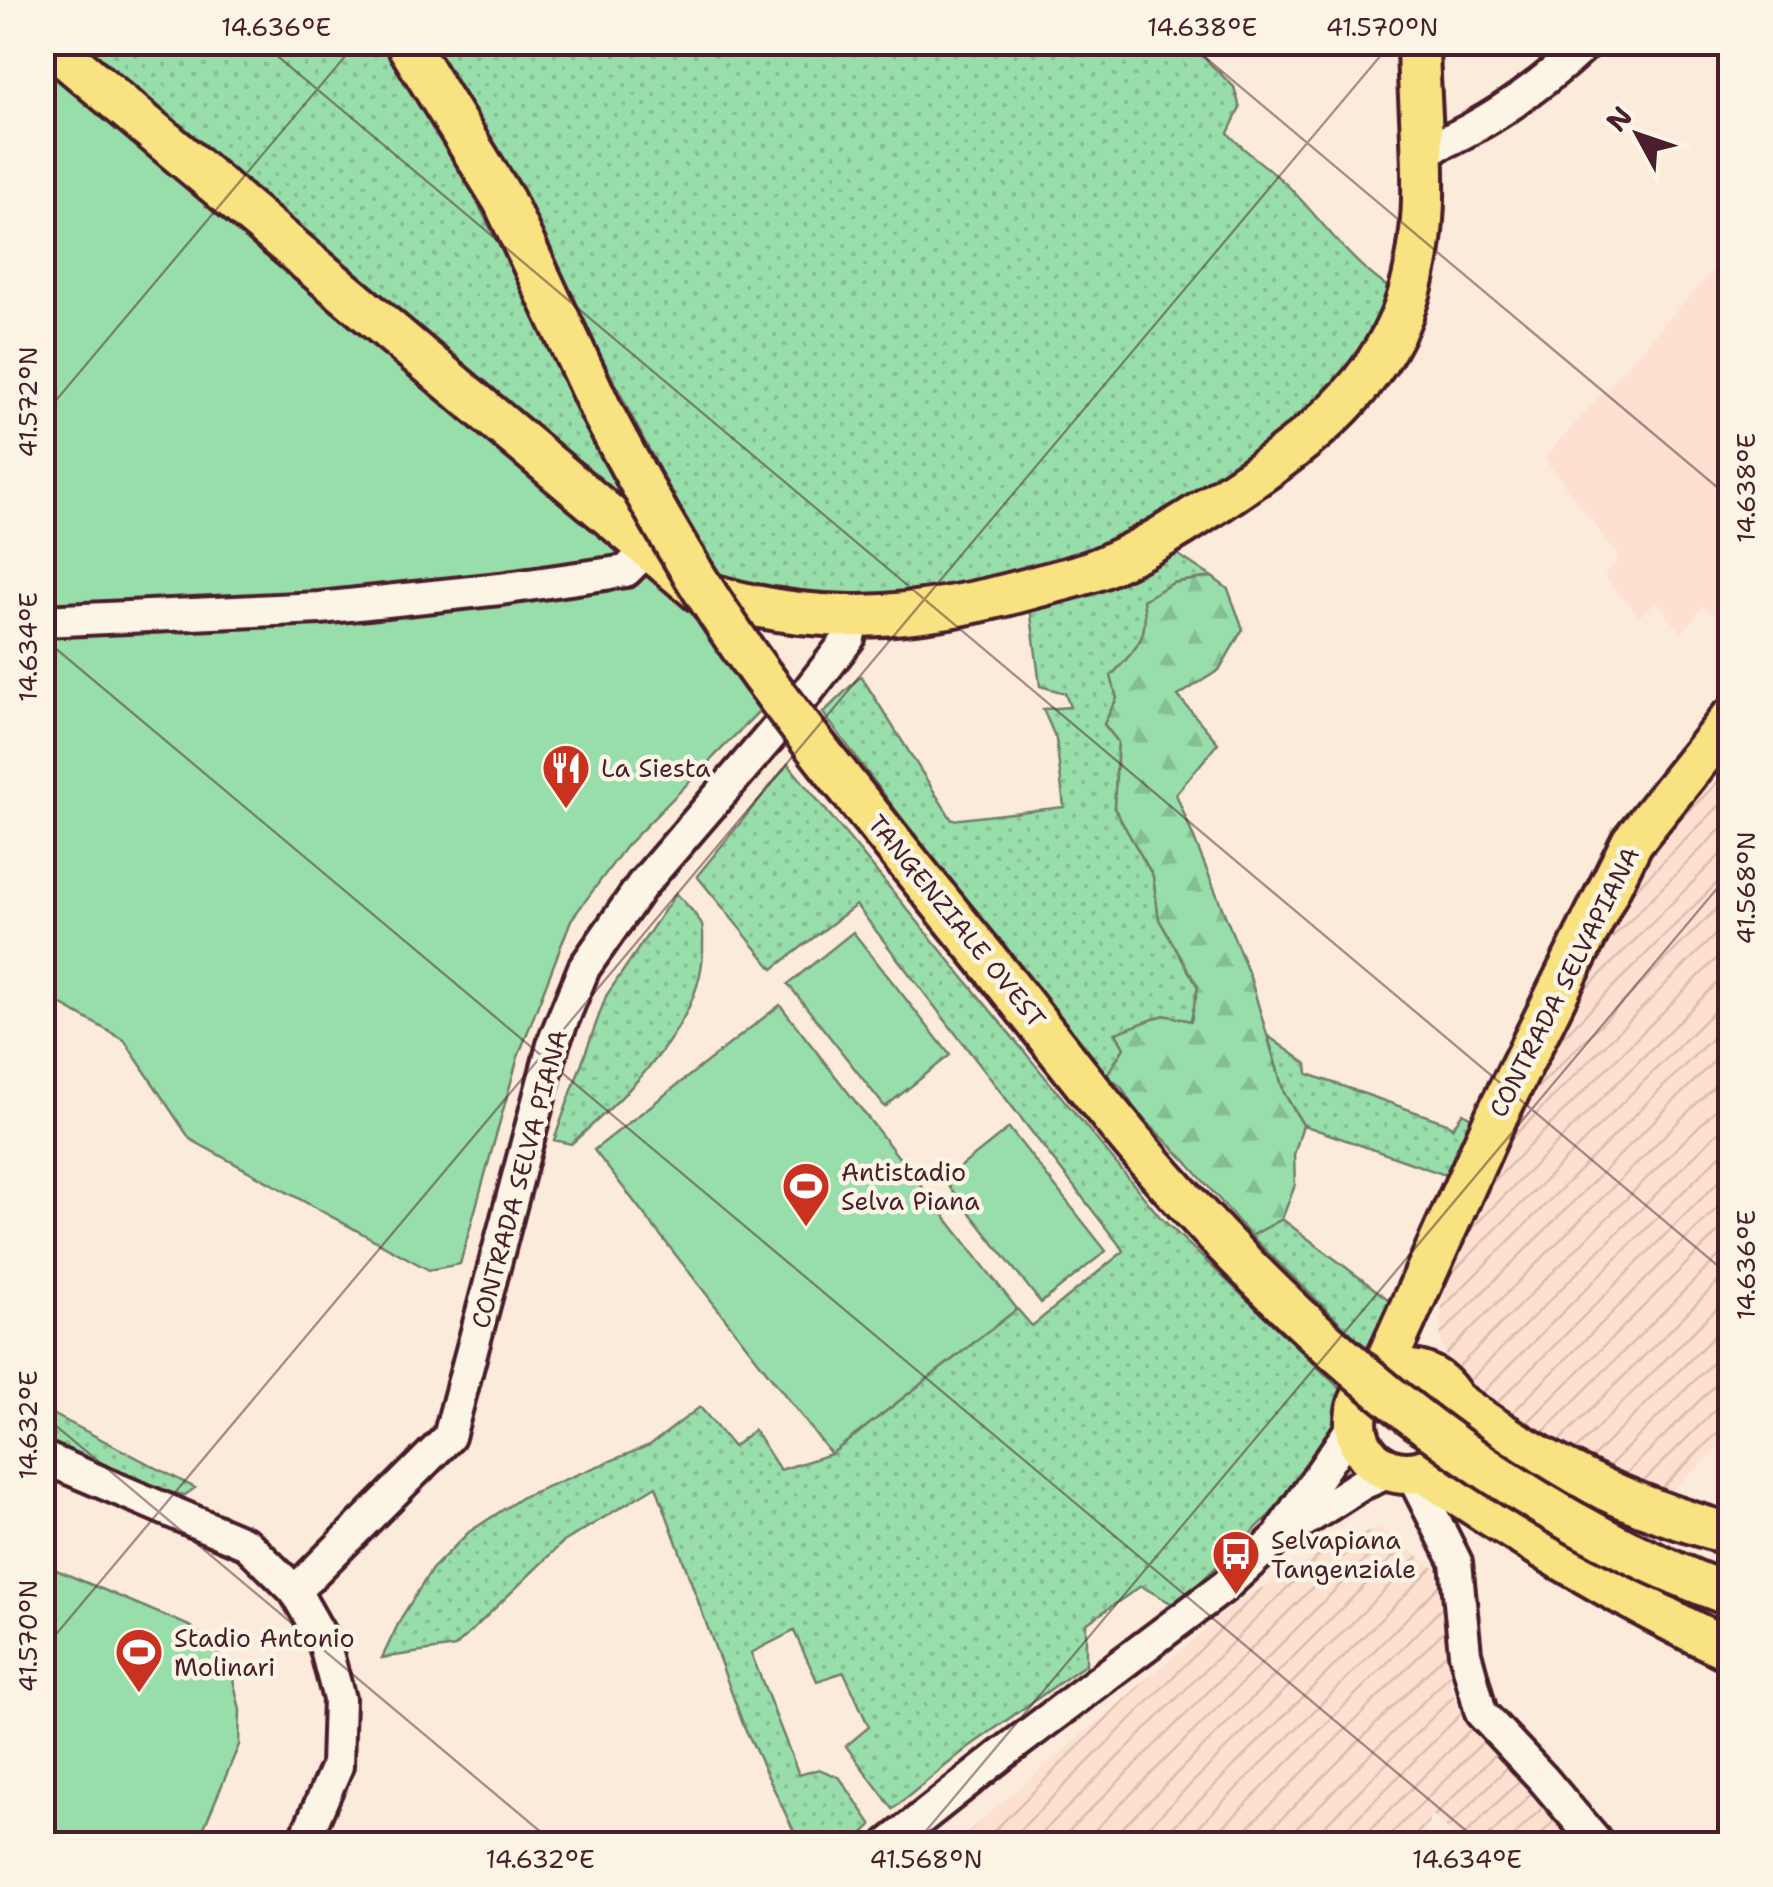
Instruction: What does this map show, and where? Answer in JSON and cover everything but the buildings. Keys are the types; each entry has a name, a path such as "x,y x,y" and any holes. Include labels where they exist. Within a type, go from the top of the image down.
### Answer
{"main road":[{"path":"47,42 699,591 745,606 799,616 853,618 980,602 1102,568 1190,522 1311,437 1375,367 1402,314 1418,267 1425,191 1418,42"},
{"name":"TANGENZIALE OVEST","path":"406,42 504,202 602,412 658,517 760,673 1180,1197 1317,1334 1420,1422 1524,1494 1586,1530 1647,1561 1730,1595"},
{"name":"CONTRADA SELVAPIANA","path":"1377,1382 1496,1115 1632,842 1730,720"},
{"name":"CONTRADA SELVAPIANA","path":"1430,1265 1426,1317 1430,1349 1448,1393"},
{"path":"1730,1534 1599,1490 1505,1438 1422,1374 1410,1371 1387,1376 1362,1399 1356,1420 1366,1452 1382,1467 1409,1472 1550,1555 1730,1650"},
{"path":"1409,1472 1436,1464 1454,1443 1458,1429 1448,1393"}],"street":[{"path":"1424,151 1485,123 1562,67 1588,42"},
{"path":"42,621 320,608 500,589 626,571 648,550"},
{"name":"CONTRADA SELVA PIANA","path":"295,1590 449,1437 554,1041 584,968 642,886 798,704 849,638 853,618"},
{"path":"1276,1539 1356,1420"},
{"path":"42,1457 247,1544 295,1590 324,1642 338,1699 336,1766 303,1844"},
{"path":"889,1844 1225,1586 1276,1539 1362,1484 1409,1472 1456,1562 1465,1653 1481,1713 1544,1779 1598,1844"}],"shaded area":[{"path":"1730,251 1730,623 1702,606 1682,634 1657,601 1639,617 1604,575 1620,558 1544,458"},
{"path":"1730,763 1730,1438 1666,1496 1624,1482 1476,1403 1451,1375 1441,1343 1440,1317 1445,1288 1515,1124 1648,855"},
{"path":"1378,1528 1446,1576 1450,1686 1460,1712 1551,1804 1577,1844 1462,1844 1431,1813 1423,1844 954,1844 1236,1603 1326,1550"}],"green space":[{"path":"79,43 382,43 448,145 640,523"},
{"path":"428,43 1189,43 1234,87 1240,108 1228,133 1292,190 1363,267 1392,290 1379,326 1345,379 1304,423 1144,533 995,583 834,603 727,588 647,446 514,184"},
{"path":"1516,43 1571,43 1551,60"},
{"path":"42,57 679,593 760,710 626,846 571,920 518,1057 460,1264 429,1270 190,1139 124,1040 43,994"},
{"path":"1177,554 1212,577 1173,583 1146,618 1143,640 1112,676 1117,698 1104,724 1118,742 1114,808 1153,876 1159,919 1198,987 1191,1022 1116,1033 1124,1048 1107,1075 952,885 823,713 861,676 952,820 1064,807 1056,739 1043,709 1070,707 1065,693 1040,686 1030,607 1106,585"},
{"path":"1212,577 1228,589 1243,629 1219,670 1178,696 1218,743 1176,794 1250,977 1284,1093 1303,1125 1294,1155 1295,1185 1282,1219 1251,1236 1107,1075 1124,1048 1116,1033 1164,1015 1191,1021 1198,987 1159,919 1153,876 1114,808 1118,742 1104,724 1117,698 1111,676 1143,634 1143,600 1173,583"},
{"path":"788,764 1161,1218 1347,1395 1322,1445 1277,1508 1176,1606 1141,1586 1086,1624 1086,1664 966,1749 893,1809 846,1746 869,1727 844,1672 817,1681 794,1631 751,1653 799,1775 819,1769 840,1778 872,1825 853,1844 800,1844 743,1724 656,1486 562,1543 455,1647 382,1658 401,1618 432,1569 469,1532 524,1496 650,1445 700,1407 733,1447 754,1430 780,1470 831,1454 1017,1309 1032,1326 1124,1251 856,905 773,969 697,876"},
{"path":"676,893 703,928 700,974 691,1003 658,1056 615,1104 571,1144 554,1140 606,996"},
{"path":"853,932 950,1055 885,1107 788,984"},
{"name":"Antistadio Selva Piana","path":"780,1005 1017,1309 831,1454 594,1150"},
{"path":"1268,1036 1307,1064 1308,1074 1452,1128 1463,1113 1471,1118 1471,1127 1448,1176 1303,1125 1284,1093"},
{"path":"1009,1128 1106,1251 1041,1303 944,1180"},
{"path":"1282,1219 1393,1303 1370,1352 1251,1236"},
{"path":"42,1409 195,1488 185,1495 168,1492 43,1439"},
{"name":"Stadio Antonio Molinari","path":"42,1564 192,1627 217,1652 233,1679 240,1710 239,1745 197,1844 43,1844"}],"place":[{"name":"La Siesta","path":"566,810"},
{"name":"Antistadio Selva Piana","path":"806,1228"},
{"name":"Selvapiana Tangenziale","path":"1236,1596"},
{"name":"Stadio Antonio Molinari","path":"139,1694"}]}
